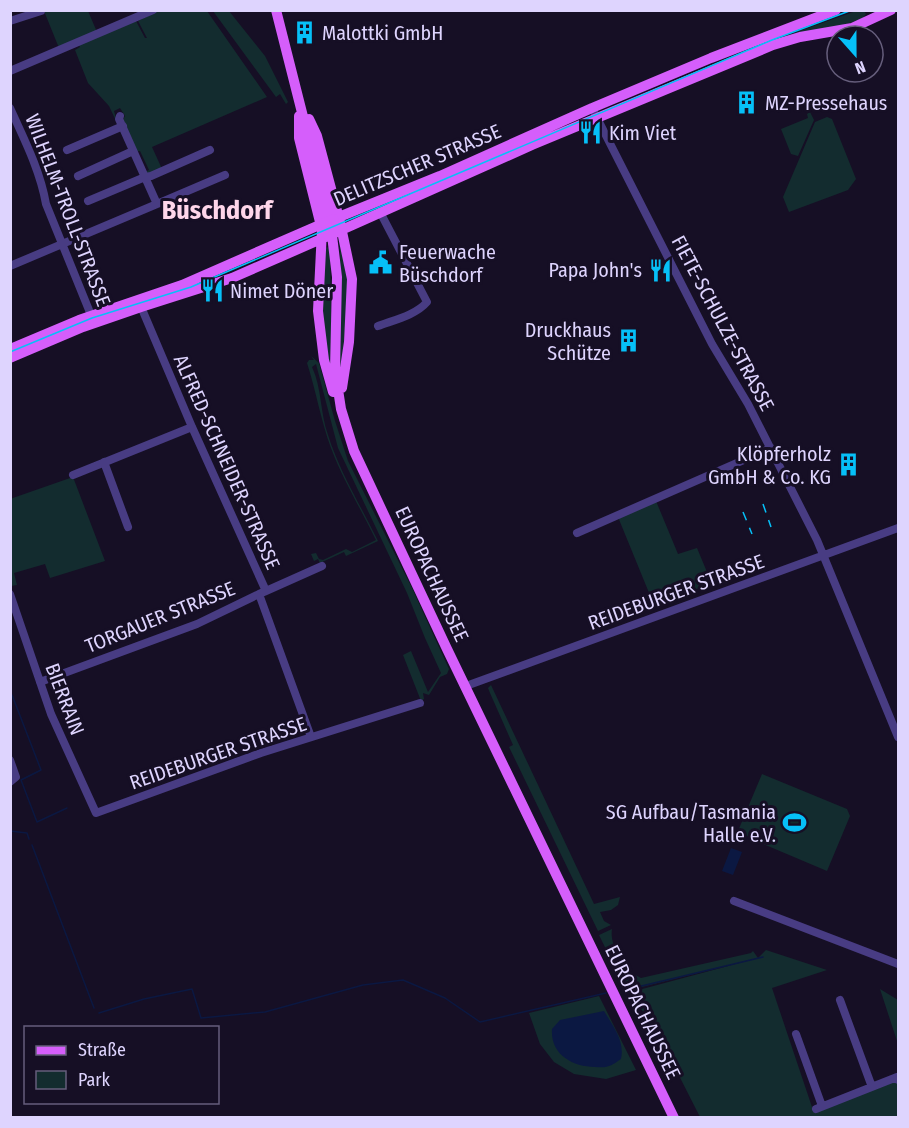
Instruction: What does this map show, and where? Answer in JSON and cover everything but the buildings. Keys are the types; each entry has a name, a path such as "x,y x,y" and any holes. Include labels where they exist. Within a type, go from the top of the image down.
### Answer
{"main road":[{"name":"EUROPACHAUSSEE","path":"276,10 333,241 337,277 334,357 341,409 348,435 674,1118"},
{"name":"DELITZSCHER STRASSE","path":"139,303 232,278 711,58 836,10"},
{"path":"864,23 868,10"},
{"name":"DELITZSCHER STRASSE","path":"10,349 139,303 329,221 594,113 773,45 800,37 840,31 891,10"},
{"path":"299,104 317,136 332,234 350,269 352,291 349,342 343,375 341,409"},
{"path":"299,104 299,138 332,234 320,259 318,311 321,347 327,375 341,409"},
{"path":"297,249 311,252 320,259"},
{"name":"DELITZSCHER STRASSE","path":"10,358 93,319"}],"street":[{"path":"10,71 153,10"},
{"path":"10,21 41,11"},
{"name":"WILHELM-TROLL-STRASSE","path":"10,108 44,189 46,204 93,319"},
{"name":"FIETE-SCHULZE-STRASSE","path":"594,113 712,344 771,448 823,555 898,737"},
{"path":"120,116 157,204"},
{"path":"67,150 123,126"},
{"path":"88,201 210,150"},
{"path":"78,176 133,151"},
{"path":"10,266 225,175"},
{"name":"DELITZSCHER STRASSE","path":"378,326 413,312 427,302 380,212"},
{"name":"ALFRED-SCHNEIDER-STRASSE","path":"139,303 262,592 311,737"},
{"path":"73,475 192,428"},
{"path":"577,533 771,448"},
{"path":"104,462 128,527"},
{"name":"REIDEBURGER STRASSE","path":"466,686 898,528"},
{"name":"TORGAUER STRASSE","path":"40,682 197,624 322,566"},
{"name":"BIERRAIN","path":"10,594 51,714 96,813"},
{"name":"REIDEBURGER STRASSE","path":"96,813 311,737 420,703"},
{"path":"10,760 16,777 10,782"},
{"path":"734,901 898,964"},
{"path":"840,1000 872,1087"},
{"path":"796,1034 819,1108 897,1077 898,1080"}],"green space":[{"path":"44,11 88,11 97,32 59,48"},
{"path":"158,11 207,11 267,97 152,147 162,169 148,175 145,172 149,170 140,151 136,152 122,121 125,116 120,108 114,111 118,125 109,106 88,83 75,50 80,47 79,45 136,21 147,38 138,21"},
{"path":"213,11 229,11 265,56 288,102 286,104 280,94 276,97"},
{"path":"856,11 864,11 866,14 862,19 846,24 825,24 825,31 720,64 794,33"},
{"path":"810,112 814,120 798,156 791,154 781,129 808,118 807,114"},
{"path":"827,117 832,119 856,179 848,190 789,212 783,197 815,122"},
{"path":"339,238 349,288 340,382 341,280"},
{"path":"330,247 332,372 323,344 323,248"},
{"path":"311,356 319,363 348,461 412,588 449,669 447,674 440,677 429,695 423,693 424,699 421,701 403,655 411,651 428,692 441,673 407,593 338,448 316,364 312,367 318,383 325,427 345,476 378,541 346,556 344,552 320,563 318,559 314,561 311,554 316,553 319,559 323,560 346,549 352,552 376,540 331,448 324,427 307,363 309,360 314,360"},
{"path":"73,477 105,561 50,578 45,564 14,573 17,585 11,586 10,499"},
{"path":"656,501 678,554 697,548 712,584 692,589 654,605 618,517"},
{"path":"491,685 594,904 620,897 618,905 611,910 600,912 604,921 611,925 598,931 509,747 513,745 488,688"},
{"name":"SG Aufbau/Tasmania Halle e.V.","path":"762,774 847,809 850,816 827,871 738,831"},
{"path":"612,929 613,943 619,957 629,970 641,978 753,951 758,958 638,988 637,984 627,986 628,990 626,990 599,935"},
{"path":"766,950 827,970 772,988 813,1110 897,1078 898,1117 700,1117 667,1052 631,992 758,958"},
{"path":"880,989 898,1000 898,1044"},
{"path":"599,996 636,1070 606,1079 574,1074 554,1062 540,1044 529,1013"}],"water":[{"path":"731,848 742,852 733,875 722,871"},
{"path":"604,1011 620,1040 621,1059 606,1067 600,1067 578,1065 564,1057 552,1038 552,1029 560,1020"}],"waterway":[{"path":"12,695 41,770 21,780 37,822 67,808"},
{"path":"10,831 27,833 29,839"},
{"path":"32,845 94,1008"},
{"path":"629,989 763,957"},
{"path":"99,1013 144,999 192,989 201,1018 265,1012 363,985 403,980 445,998 480,1022 606,993"}],"tram line":[{"path":"10,352 92,318 191,287 772,40 852,10"}],"railway":[{"path":"763,504 771,527"},
{"path":"743,512 752,534"}],"place":[{"name":"Malottki GmbH","path":"304,33"},
{"name":"MZ-Pressehaus","path":"747,103"},
{"name":"Kim Viet","path":"591,133"},
{"name":"Feuerwache Büschdorf","path":"381,263"},
{"name":"Papa John's","path":"660,270"},
{"name":"Nimet Döner","path":"212,291"},
{"name":"Druckhaus Schütze","path":"629,341"},
{"name":"Klöpferholz GmbH & Co. KG","path":"849,465"},
{"name":"SG Aufbau/Tasmania Halle e.V.","path":"794,823"}],"district":[{"name":"Büschdorf","path":"217,210"}]}
